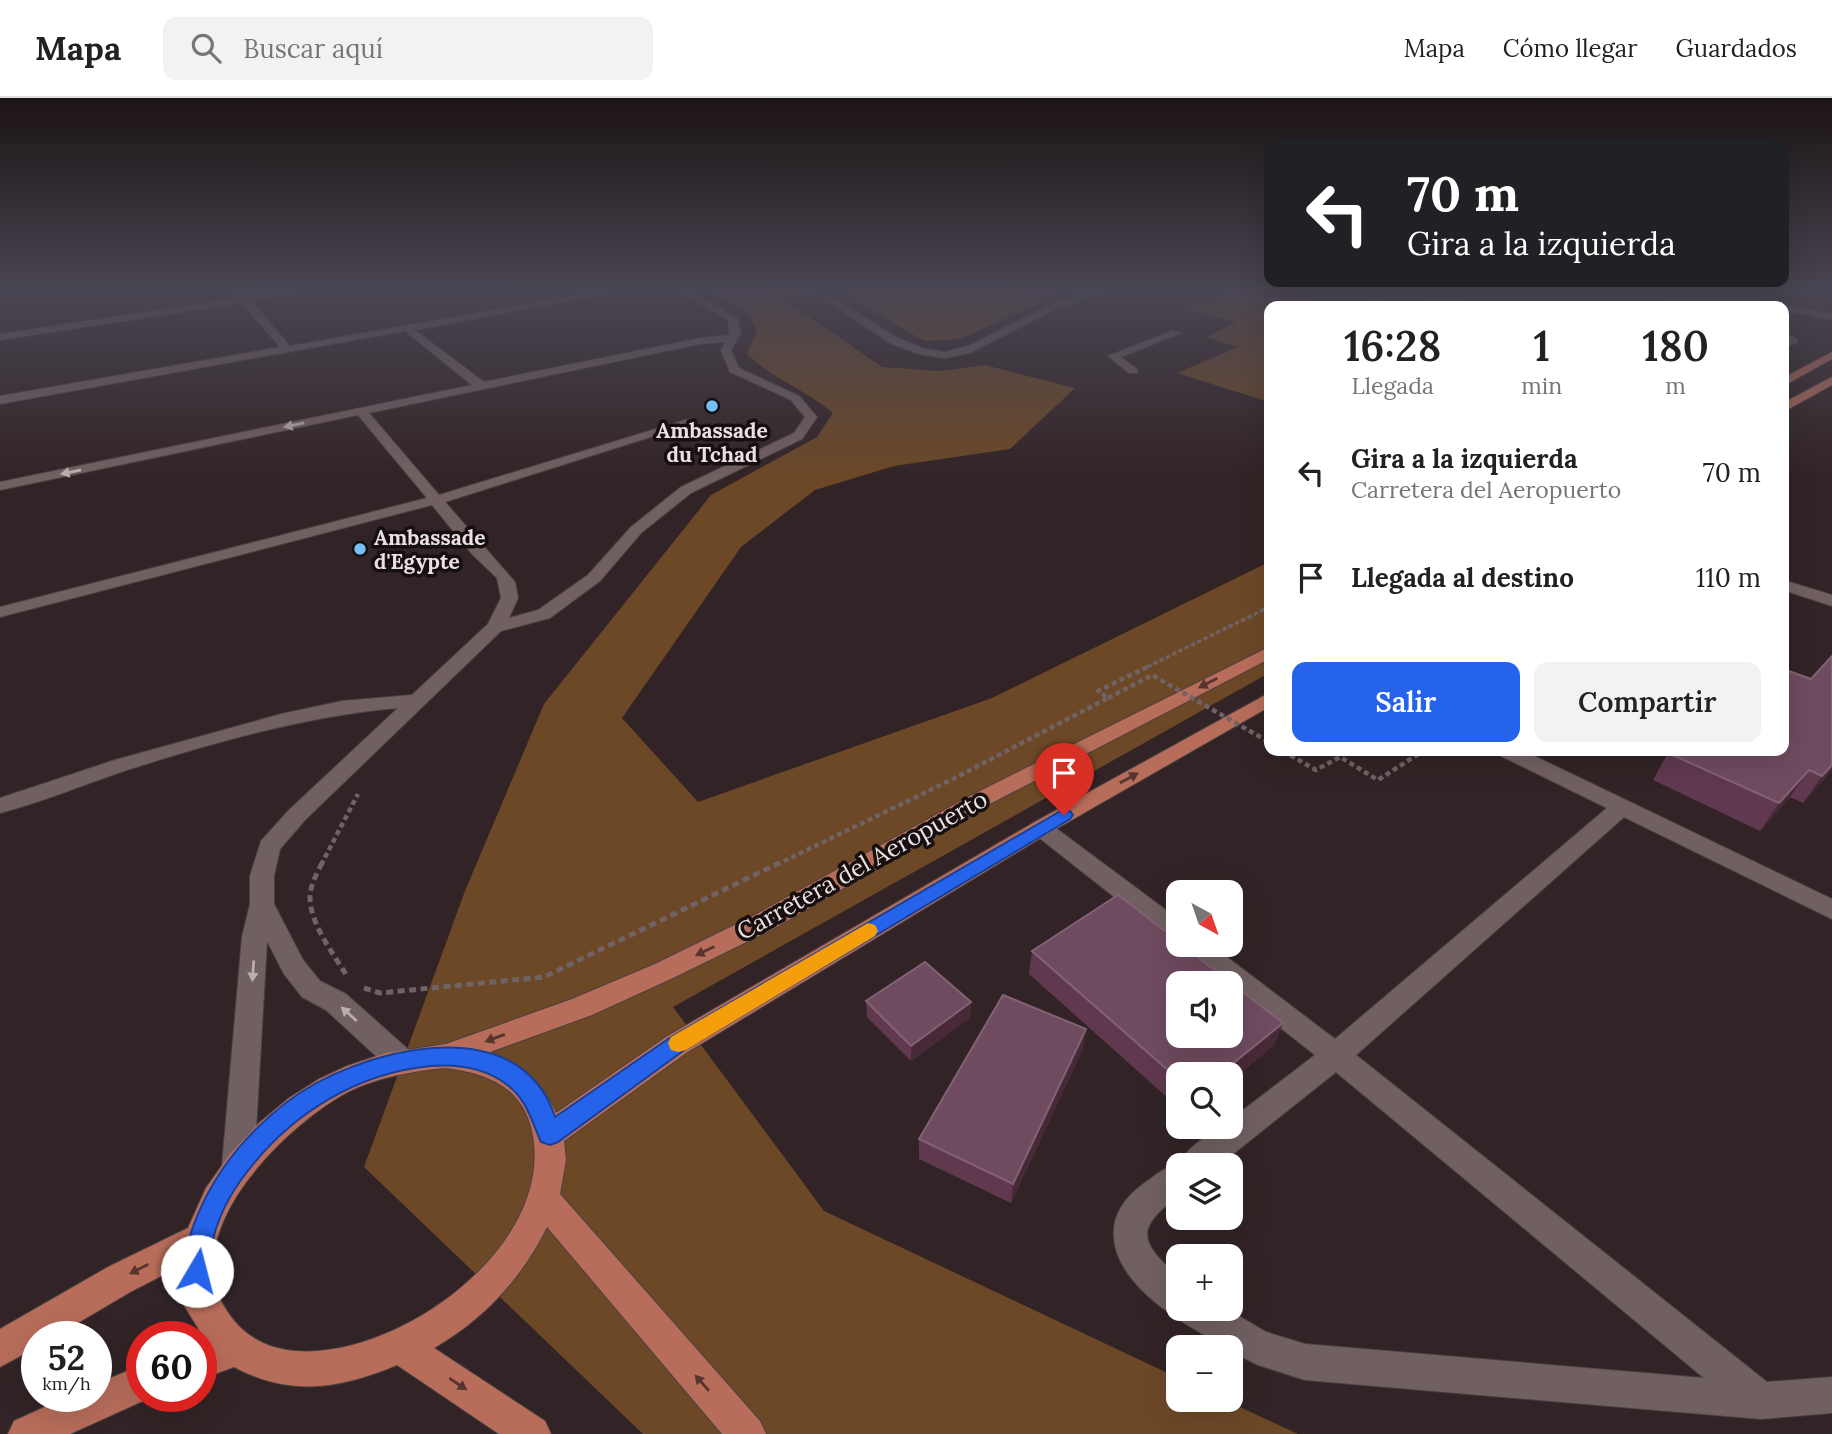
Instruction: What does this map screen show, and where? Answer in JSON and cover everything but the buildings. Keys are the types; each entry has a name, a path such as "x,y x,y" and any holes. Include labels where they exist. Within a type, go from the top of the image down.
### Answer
{"main road":[{"path":"1789,380 1832,355"},
{"path":"1789,405 1832,380"},
{"name":"Carretera del Aeropuerto","path":"445,1056 582,1007 764,922 976,802 1264,655"},
{"path":"550,1134 676,1045 1041,828 1264,702"},
{"path":"445,1056 471,1059 495,1066 514,1077 530,1093 542,1112 550,1134 550,1165 543,1198 523,1239 491,1281 450,1318 401,1347 354,1363 309,1369 268,1364 235,1349 214,1328 200,1302 197,1271 201,1239 215,1201 238,1165 265,1135 296,1108 330,1087 365,1070 400,1060 445,1056"},
{"path":"543,1198 747,1434"},
{"path":"0,1349 120,1279 201,1239"},
{"path":"401,1347 532,1434"},
{"path":"217,1355 235,1349"},
{"path":"27,1434 126,1389"}],"street":[{"path":"0,400 268,352"},
{"path":"438,352 481,386"},
{"path":"0,486 645,352"},
{"path":"495,627 544,614 594,578 636,530 685,490 798,436 811,416 795,398 734,370 727,352"},
{"path":"929,352 940,355 959,352"},
{"path":"1123,352 1113,356 1133,371"},
{"path":"238,1165 255,937 262,904 262,876 269,847 307,805 495,627 508,606 509,587 497,569 481,555 361,411"},
{"path":"0,612 436,500 689,423"},
{"path":"1789,587 1832,601"},
{"path":"0,806 122,765 288,718 341,707 420,700"},
{"path":"1518,756 1832,910"},
{"path":"1211,1153 1336,1055 1622,807"},
{"path":"1041,828 1166,924"},
{"path":"262,904 293,967 311,989 336,1002 400,1060"},
{"path":"1209,957 1336,1055 1761,1401"},
{"path":"1166,1187 1142,1206 1130,1224 1127,1239 1131,1252 1166,1287"},
{"path":"1214,1321 1258,1347 1305,1362 1761,1401 1832,1395"}],"path":[{"path":"1108,698 1098,691 1264,609"},
{"path":"361,788 326,852 310,895 321,933 352,984 380,993 544,977 953,779 1152,675 1264,740"},
{"path":"1292,756 1317,770 1340,757 1378,780 1415,756"}],"shaded area":[{"path":"748,352 861,352 882,367 940,371 985,365 1075,388 1010,449 894,466 815,490 741,547 622,718 698,802 992,698 1264,564 1264,676 673,1007 824,1211 1166,1372 1166,1412 1243,1412 1243,1408 1298,1434 643,1434 364,1167 465,891 544,704 711,495 817,437 833,413 757,363"},
{"path":"1225,352 1264,352 1264,400 1177,373"}],"slow traffic":[{"path":"678,1043 868,931"}],"place":[{"name":"Ambassade du Tchad","path":"712,406"},
{"name":"Ambassade d'Egypte","path":"360,549"}],"route":[{"path":"197,1271 201,1239 215,1201 238,1165 265,1135 296,1108 330,1087 365,1070 400,1060 445,1056 471,1059 495,1066 514,1077 530,1093 542,1112 550,1134 676,1045 1064,815"}]}
